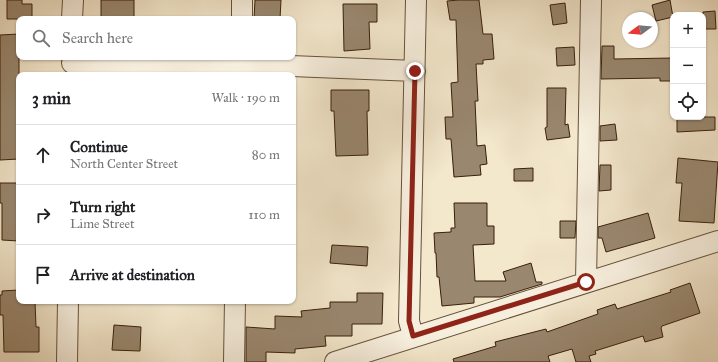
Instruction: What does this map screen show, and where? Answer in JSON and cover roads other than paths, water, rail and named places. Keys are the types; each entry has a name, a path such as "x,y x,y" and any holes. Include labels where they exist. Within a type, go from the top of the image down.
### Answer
{"street":[{"path":"72,16 73,0"},
{"path":"242,0 242,16"},
{"path":"413,336 409,321 416,0"},
{"path":"586,282 591,0"},
{"path":"72,65 240,65 415,71"},
{"path":"334,362 357,359 413,336 718,241"},
{"path":"67,362 68,304"},
{"path":"234,362 235,304"}]}
